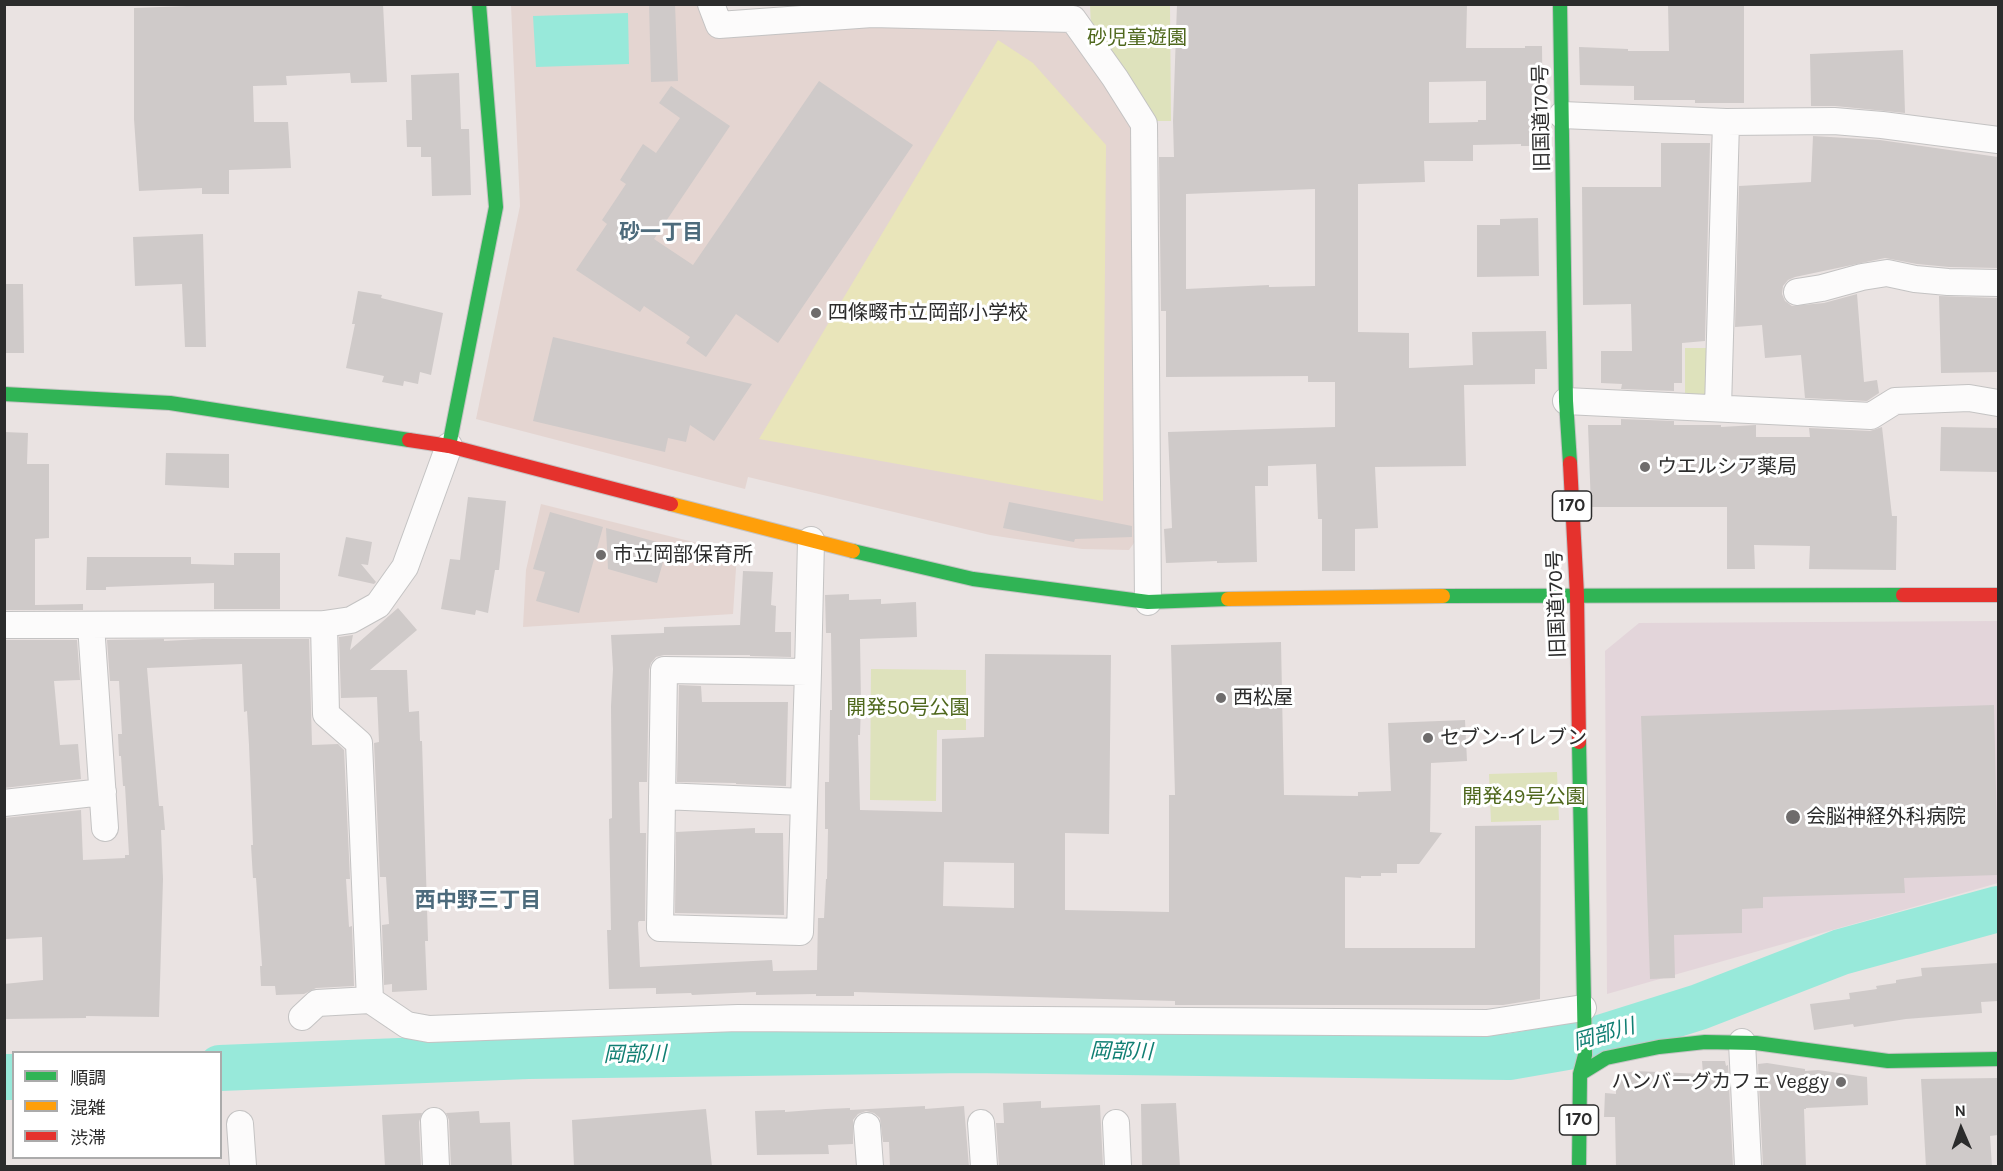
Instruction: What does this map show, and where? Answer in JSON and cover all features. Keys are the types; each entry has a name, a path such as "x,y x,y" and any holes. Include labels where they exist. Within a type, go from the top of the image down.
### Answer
{"main road":[{"path":"449,446 496,207 479,4"},
{"name":"旧国道170号","path":"1560,4 1566,401 1578,595 1585,1055 1580,1074 1579,1167"},
{"path":"4,394 170,403 449,446 811,540 973,579 1148,602 1201,599 1578,595 1998,595"},
{"path":"1580,1074 1606,1058 1659,1047 1705,1042 1742,1042 1887,1061 1998,1059"}],"street":[{"path":"711,4 719,25 872,14 1073,19 1144,124 1148,602"},
{"path":"1562,115 1726,122 1834,121 1998,140"},
{"path":"1718,408 1726,122"},
{"path":"1797,292 1887,273 1915,279 1948,282 1998,283"},
{"path":"1566,401 1871,416 1895,401 1969,398 1998,403"},
{"path":"4,625 324,624 351,620 378,605 405,567 449,446"},
{"path":"808,672 664,670 660,928 800,932 808,672 811,540"},
{"path":"324,624 326,714 359,742 370,1000"},
{"path":"91,625 105,828"},
{"path":"4,803 103,792"},
{"path":"662,796 804,802"},
{"path":"302,1017 317,1003 370,1000 407,1024 429,1029 738,1018 1487,1023 1583,1008"},
{"path":"1742,1042 1748,1167"},
{"path":"434,1121 436,1167"},
{"path":"981,1123 984,1167"},
{"path":"1116,1123 1118,1167"},
{"path":"240,1124 243,1167"},
{"path":"867,1126 870,1167"}],"shaded area":[{"name":"四條畷市立岡部小学校","path":"511,5 697,5 705,14 711,34 872,22 1062,30 1080,44 1132,124 1134,543 1129,550 1082,549 990,535 748,477 745,489 476,419 520,206"},
{"path":"628,13 629,64 536,67 533,16"},
{"path":"998,40 1033,63 1106,145 1103,501 759,439"},
{"path":"541,504 737,553 733,614 523,627 526,570"},
{"path":"1998,621 1998,883 1607,994 1605,651 1639,623"}],"green space":[{"name":"砂児童遊園","path":"1090,5 1170,5 1171,121 1153,121 1091,26"},
{"path":"1685,348 1712,348 1711,392 1705,398 1685,398"},
{"name":"開発50号公園","path":"871,669 966,670 966,730 937,730 936,801 870,800"},
{"name":"開発49号公園","path":"1557,772 1559,820 1491,822 1489,774"}],"building":[{"path":"240,4 383,4 387,82 351,83 350,73 286,76 287,85 253,86 254,122 288,122 291,168 229,170 229,194 202,194 202,188 139,191 134,119 134,8"},
{"path":"649,4 675,4 678,81 651,82"},
{"path":"1177,4 1467,4 1466,48 1542,46 1543,146 1473,145 1473,161 1424,161 1425,182 1358,184 1358,332 1409,333 1409,368 1473,365 1472,332 1546,331 1547,369 1535,369 1535,384 1464,385 1466,466 1375,467 1378,528 1355,529 1355,571 1322,571 1322,519 1318,519 1316,464 1268,466 1268,486 1255,486 1257,562 1166,563 1164,529 1172,528 1168,432 1335,427 1335,382 1308,382 1308,376 1166,377 1166,311 1161,311 1159,157 1174,157","holes":["1486,81 1486,120 1429,123 1429,82","1315,189 1315,286 1269,287 1269,285 1186,289 1186,194"]},
{"path":"1668,4 1744,4 1744,103 1634,100 1634,86 1580,85 1579,47 1628,49 1628,51 1669,51"},
{"path":"1903,50 1905,113 1811,106 1810,54"},
{"path":"459,73 461,129 469,129 471,195 432,196 431,157 421,157 421,147 407,147 406,120 412,120 411,75"},
{"path":"819,81 913,145 778,343 736,314 706,357 686,343 690,337 644,306 640,312 576,270 607,224 602,220 626,184 620,180 643,144 656,153 680,118 659,103 671,86 730,126 654,239 693,265"},
{"path":"1813,136 1880,140 1998,157 1998,268 1949,267 1885,258 1795,277 1783,286 1782,294 1785,301 1792,306 1824,303 1857,294 1864,382 1877,380 1879,393 1867,401 1805,398 1801,355 1765,358 1762,325 1735,327 1739,186 1811,182"},
{"path":"1661,143 1710,143 1705,341 1682,343 1682,383 1674,383 1674,391 1621,389 1622,384 1601,383 1601,351 1632,351 1631,304 1583,305 1582,187 1661,187"},
{"path":"1538,218 1539,276 1477,277 1477,225 1500,225 1500,219"},
{"path":"203,234 206,347 185,347 182,284 135,286 133,237"},
{"path":"4,284 23,284 24,353 4,353"},
{"path":"358,291 382,295 381,298 443,313 431,375 420,372 418,384 404,381 403,386 382,382 384,376 346,368 355,324 352,324"},
{"path":"1939,296 1998,298 1998,372 1941,373"},
{"path":"553,337 752,384 714,441 690,425 686,442 668,438 665,452 533,421"},
{"path":"1621,419 1674,421 1674,425 1721,425 1721,427 1756,425 1756,437 1810,437 1809,428 1870,431 1882,427 1892,516 1897,516 1896,570 1809,569 1810,546 1754,545 1755,569 1727,569 1727,507 1591,507 1588,425 1621,425"},
{"path":"1941,427 1998,428 1998,472 1940,471"},
{"path":"4,432 28,433 27,464 49,464 49,538 35,539 35,605 83,604 83,610 4,610"},
{"path":"166,453 229,454 229,488 165,485"},
{"path":"468,497 506,501 499,570 495,570 488,613 476,610 475,615 441,609 450,559 460,560"},
{"path":"1009,502 1132,526 1132,537 1075,539 1074,542 1003,528"},
{"name":"市立岡部保育所","path":"550,512 603,527 579,613 536,601 545,572 533,569"},
{"path":"606,528 668,545 657,583 608,569"},
{"path":"346,537 372,542 368,565 361,564 376,582 374,584 338,576"},
{"path":"234,553 280,553 280,609 214,609 214,583 106,587 106,590 86,590 87,557 191,557 191,564 234,565"},
{"path":"743,571 773,572 771,605 776,606 775,632 791,632 791,657 664,655 656,657 651,663 647,782 639,782 640,833 646,833 645,921 638,923 640,967 772,960 773,971 817,970 818,918 824,918 827,879 828,829 825,829 825,782 829,782 830,710 832,710 831,633 826,633 825,595 849,594 849,600 881,599 881,604 916,602 917,637 860,639 861,704 860,735 858,735 860,810 942,812 942,739 984,737 985,654 1111,655 1109,834 1065,833 1065,910 1169,912 1169,795 1175,795 1171,645 1281,642 1284,795 1358,796 1358,792 1391,791 1388,723 1465,720 1467,761 1431,763 1430,832 1442,833 1419,864 1397,864 1397,873 1381,873 1381,876 1345,877 1345,948 1475,948 1475,826 1541,825 1540,999 1503,1005 1175,1005 1175,1001 854,992 854,996 756,995 756,992 692,995 691,993 656,994 656,988 609,989 607,930 611,930 609,819 612,818 613,669 611,635 664,633 664,627 740,625","holes":["944,862 1014,863 1014,908 943,906"]},
{"path":"398,608 417,630 370,670 407,670 409,712 419,711 420,741 422,741 428,941 425,941 427,990 392,992 392,984 384,985 382,925 389,924 386,877 380,877 374,743 379,742 377,697 341,698 339,637 353,635 350,650"},
{"path":"164,639 164,641 309,639 312,745 338,744 344,750 350,879 346,879 349,927 352,926 354,986 316,988 304,994 276,995 275,986 261,986 260,966 262,966 256,878 253,878 251,845 253,845 247,711 244,712 242,664 147,668 159,806 163,806 165,830 161,830 163,879 159,1017 86,1016 86,1018 4,1019 4,984 43,980 42,937 6,939 4,818 81,810 83,860 125,858 125,855 129,855 125,786 123,786 121,756 119,756 118,734 122,734 119,681 110,681 107,640"},
{"path":"4,640 77,640 80,680 54,681 60,745 78,744 81,779 4,788"},
{"path":"679,685 701,686 702,702 788,702 786,786 677,782"},
{"path":"1994,705 1998,875 1904,878 1905,893 1763,897 1763,908 1742,909 1742,933 1674,935 1675,978 1650,979 1641,716"},
{"path":"755,828 755,833 783,833 784,915 675,913 676,832"},
{"path":"1998,963 1998,1001 1981,1002 1982,1013 1906,1019 1854,1027 1853,1024 1814,1030 1810,1004 1850,999 1849,993 1877,989 1876,986 1896,983 1896,980 1922,976 1921,968"},
{"path":"1702,1061 1725,1061 1726,1066 1728,1065 1733,1167 1616,1167 1615,1117 1604,1117 1605,1093 1616,1094 1616,1075 1635,1071 1703,1074"},
{"path":"1767,1063 1805,1069 1805,1071 1818,1070 1867,1077 1868,1105 1804,1109 1806,1167 1763,1167 1758,1064"},
{"path":"1998,1078 1998,1135 1990,1136 1992,1167 1926,1167 1921,1079"},
{"path":"1041,1101 1041,1108 1100,1105 1103,1167 999,1167 996,1123 1004,1123 1003,1103"},
{"path":"1176,1103 1180,1167 1142,1167 1141,1104"},
{"path":"925,1106 925,1109 964,1106 969,1167 890,1167 889,1142 883,1142 880,1118 866,1111 858,1114 853,1120 853,1144 828,1145 829,1154 757,1155 755,1111 785,1110 785,1112"},
{"path":"706,1109 712,1167 574,1167 572,1120"},
{"path":"479,1111 480,1123 510,1122 512,1167 451,1167 449,1120 446,1113"},
{"path":"422,1113 419,1122 421,1167 385,1167 382,1115"}],"waterway":[{"name":"岡部川","path":"222,1068 528,1056 968,1050 1509,1057 1578,1045 1699,1007 1841,952 1998,909"},
{"name":"岡部川","path":"4,1077 12,1077"}],"traffic: fast":[{"path":"449,446 496,207 479,4"},
{"path":"1560,4 1566,401 1570,463"},
{"path":"4,394 170,403 409,440"},
{"path":"853,551 973,579 1148,602 1228,599"},
{"path":"1443,596 1903,595"},
{"path":"1579,742 1585,1055 1580,1074 1579,1166"},
{"path":"1580,1074 1606,1058 1659,1047 1705,1042 1756,1043 1888,1061 1998,1059"}],"traffic: slow":[{"path":"671,504 853,551"},
{"path":"1228,599 1443,596"}],"traffic: jam":[{"path":"409,440 449,446 671,504"},
{"path":"1570,463 1577,595 1579,742"},
{"path":"1903,595 1998,595"}],"place":[{"name":"四條畷市立岡部小学校","path":"816,313"},
{"name":"ウエルシア薬局","path":"1645,467"},
{"name":"市立岡部保育所","path":"601,555"},
{"name":"西松屋","path":"1221,698"},
{"name":"セブン-イレブン","path":"1428,738"},
{"name":"会脳神経外科病院","path":"1793,817"},
{"name":"ハンバーグカフェ Veggy","path":"1841,1082"}],"district":[{"name":"砂一丁目","path":"661,233"},
{"name":"西中野三丁目","path":"478,901"}]}
